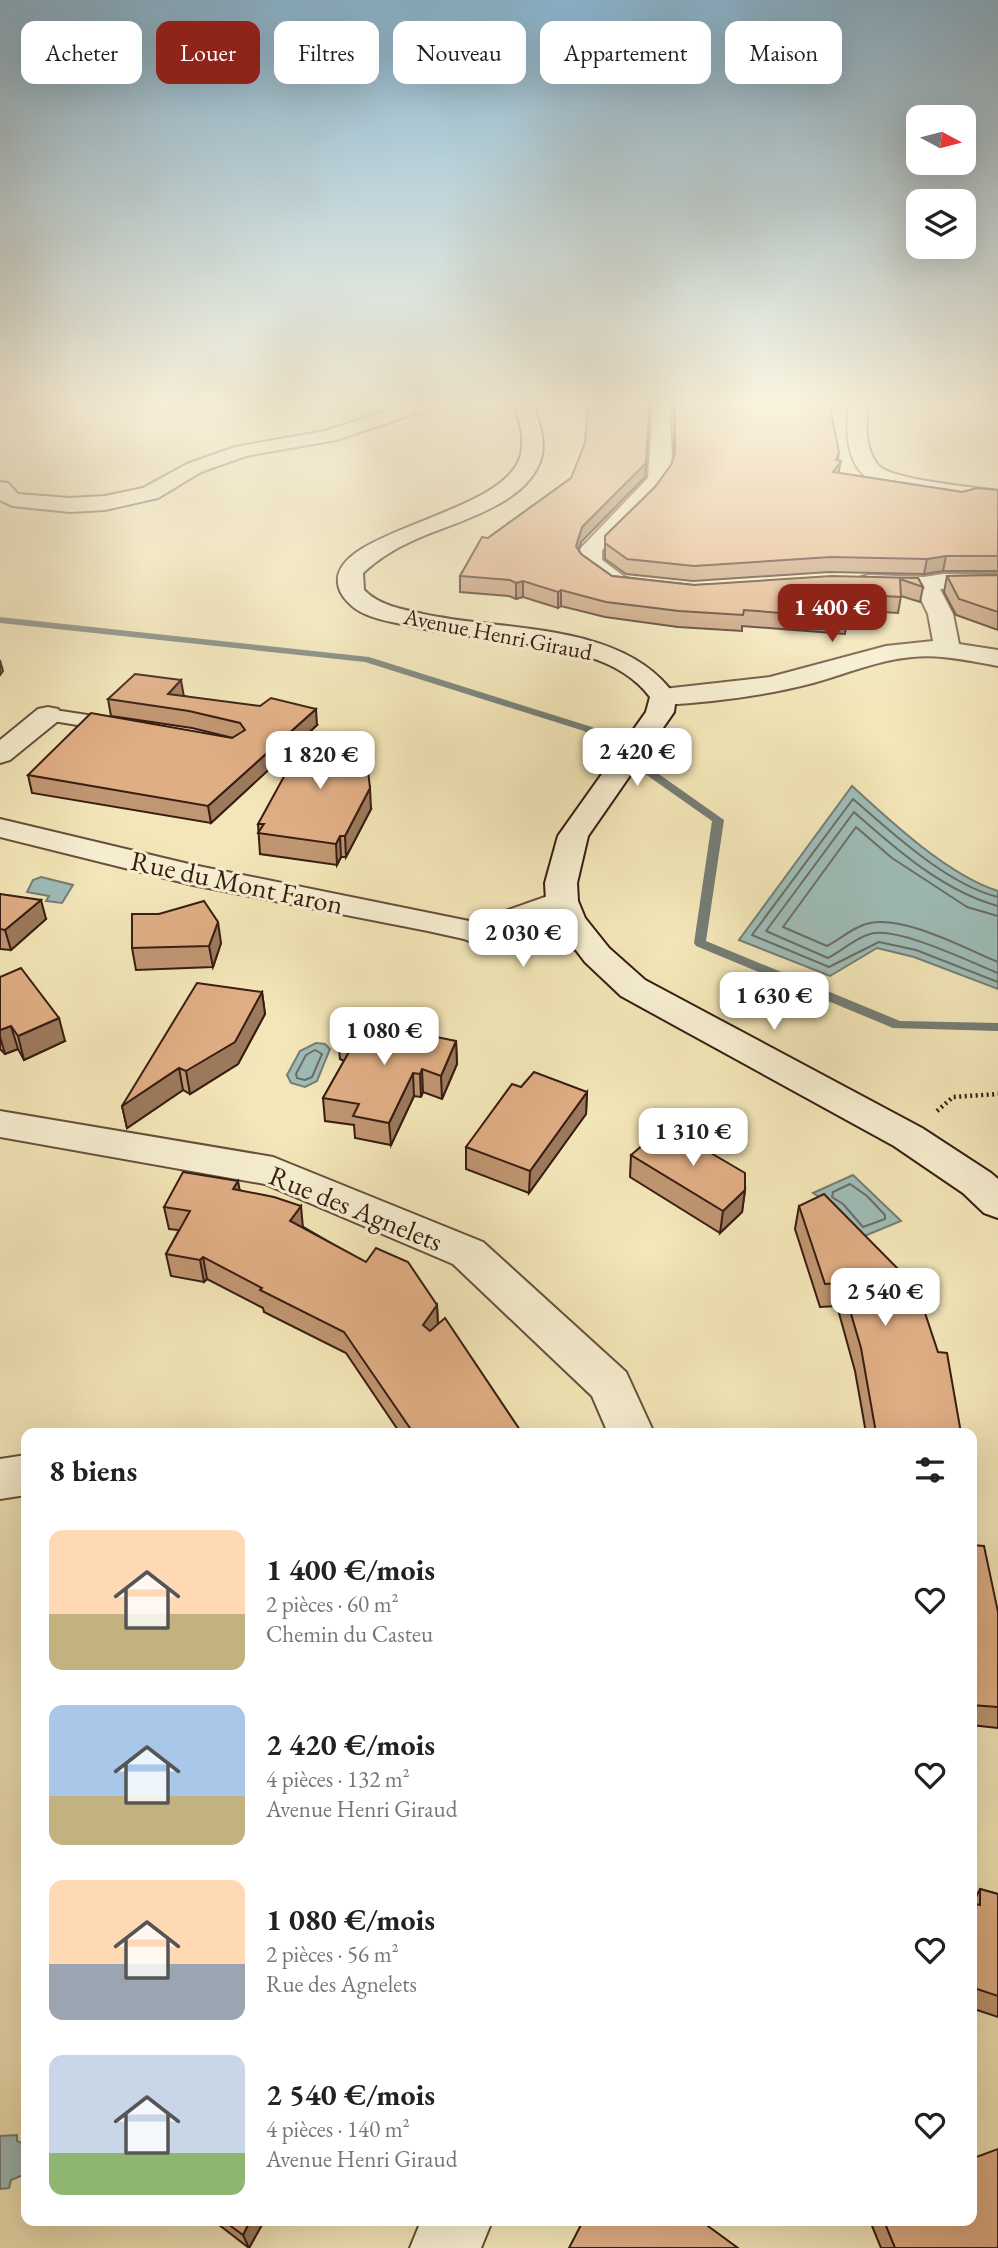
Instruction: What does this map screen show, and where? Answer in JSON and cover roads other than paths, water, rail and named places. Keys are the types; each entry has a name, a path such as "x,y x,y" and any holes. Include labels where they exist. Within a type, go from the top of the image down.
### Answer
{"street":[{"name":"Avenue Henri Giraud","path":"475,507 383,546 352,570 349,586 353,593 372,608 437,626 570,645 600,652 630,665 655,682 662,704"},
{"path":"631,507 591,549 590,562 619,584 654,589"},
{"path":"842,582 998,582"},
{"path":"924,584 935,597 942,617 947,649"},
{"path":"998,658 947,649 912,649 877,655 804,677 662,704 573,836 561,883 562,901 569,920 583,939 633,988 908,1137 977,1183 998,1203"},
{"path":"0,754 48,715"},
{"name":"Rue du Mont Faron","path":"0,828 193,875 428,920 475,932 499,943 583,939"},
{"path":"475,932 562,901"},
{"name":"Rue des Agnelets","path":"0,1124 273,1171 468,1253 610,1385 629,1428"},
{"path":"0,1479 21,1476"},
{"path":"444,2248 455,2226"}],"lane":[{"path":"48,715 139,729"}],"water":[{"path":"852,786 902,831 940,860 998,891 998,989 914,957 877,948 830,976 739,940"},
{"path":"41,877 73,885 62,903 46,901 49,896 27,892 33,880"},
{"path":"316,1043 325,1044 330,1049 317,1081 305,1087 291,1083 287,1075 300,1051"},
{"path":"853,1175 901,1221 862,1237 838,1209 813,1193"},
{"path":"17,2135 17,2141 21,2143 21,2176 11,2180 9,2188 0,2189 0,2136"}],"waterway":[{"path":"0,620 366,659 588,729 718,820 700,943 898,1025 998,1027"}]}
